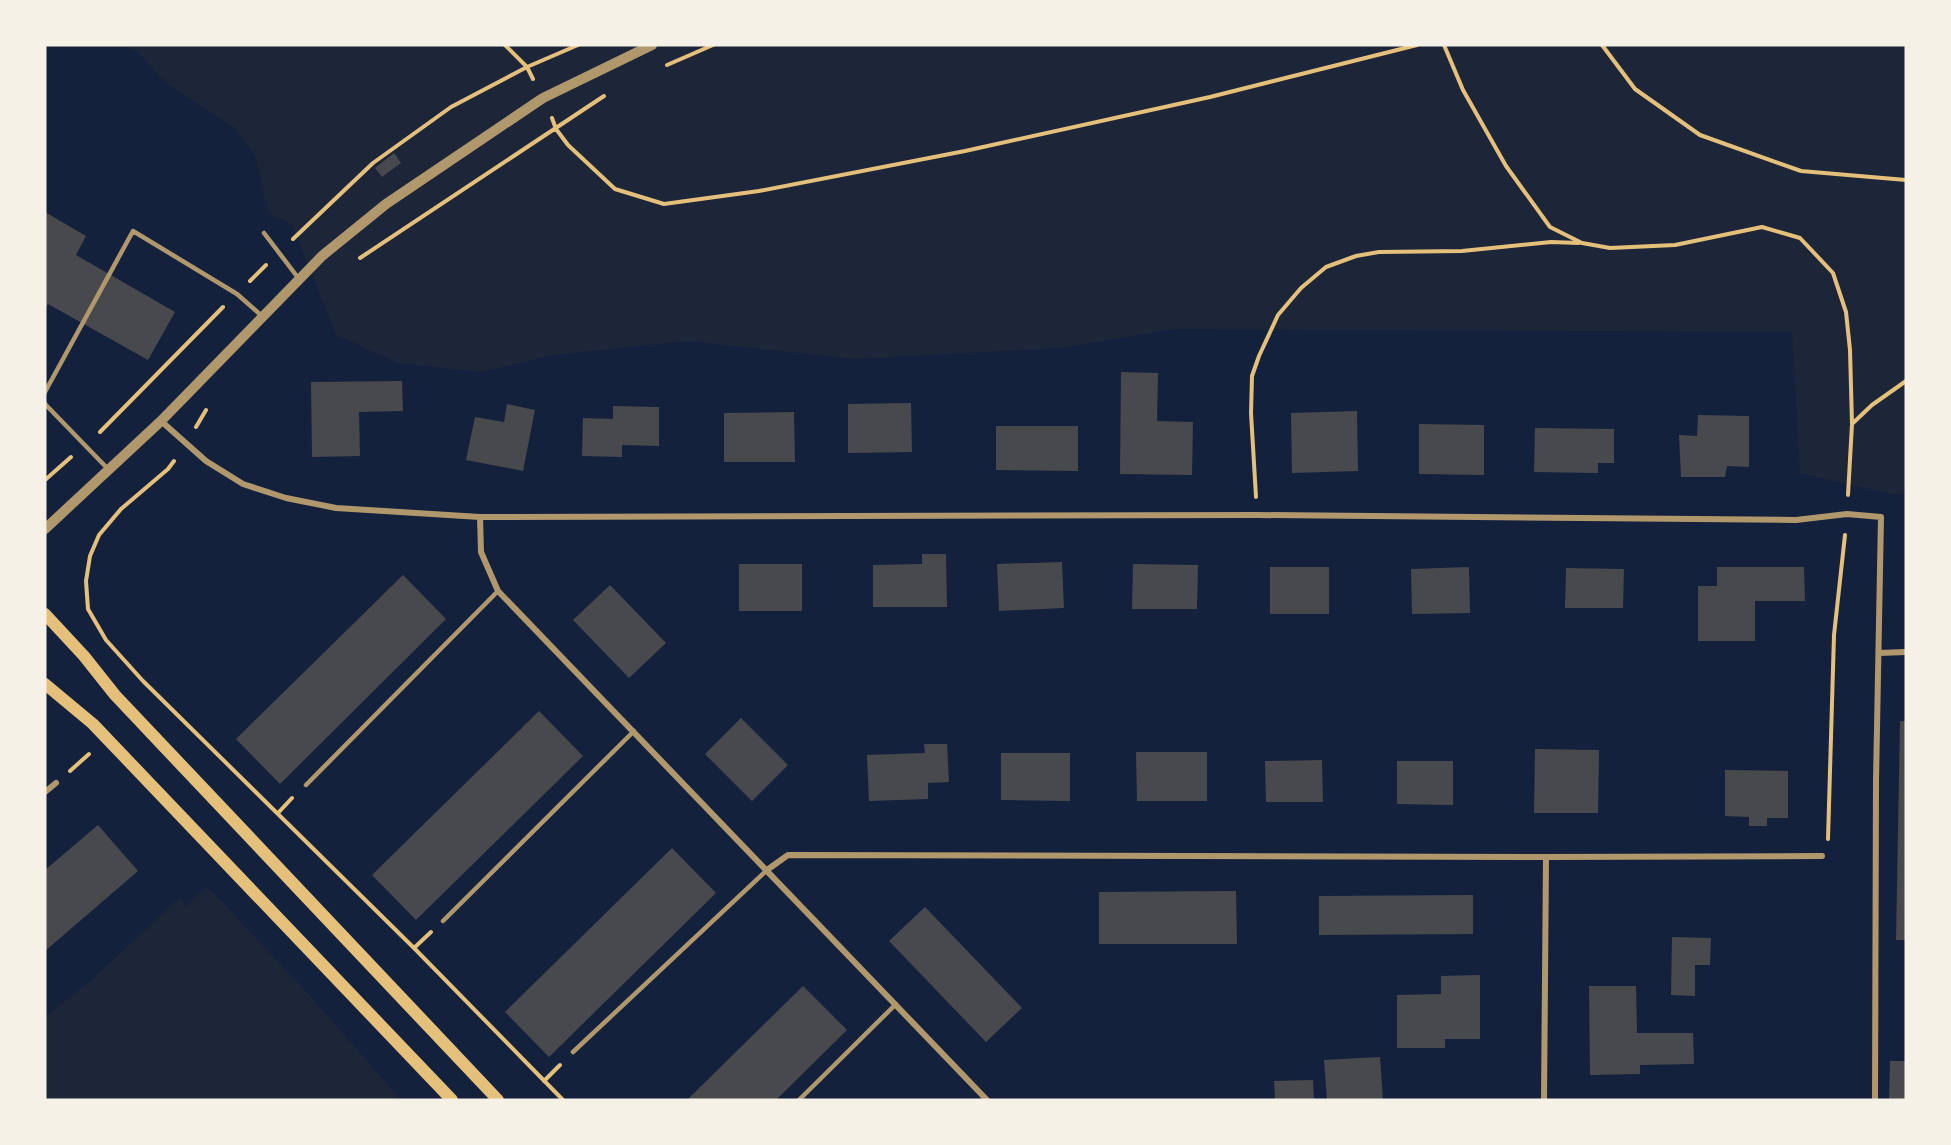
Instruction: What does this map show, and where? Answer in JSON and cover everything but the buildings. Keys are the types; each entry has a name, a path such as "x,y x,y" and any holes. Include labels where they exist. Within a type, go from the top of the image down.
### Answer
{"main road":[{"path":"45,614 84,656 115,695 498,1100"},
{"path":"45,684 93,724 452,1100"}],"street":[{"path":"45,529 161,421 322,256 386,204 543,98 652,45"},
{"path":"161,421 206,461 243,484 286,498 336,508 480,517 1257,515 1796,520 1847,514 1881,517 1876,781 1875,1100"},
{"path":"480,517 481,552 498,591 987,1100"},
{"path":"1879,653 1906,652"},
{"path":"45,792 56,783"},
{"path":"767,870 788,855 1822,856"},
{"path":"1544,1100 1546,857"}],"lane":[{"path":"45,392 133,231 237,294 263,317"},
{"path":"264,233 299,279"},
{"path":"45,404 109,469"},
{"path":"306,785 498,591"},
{"path":"443,921 634,731"},
{"path":"573,1052 767,870"},
{"path":"799,1100 896,1004"}],"path":[{"path":"505,45 527,67 556,129 568,145 615,189 664,204 759,191 965,151 1210,97 1417,45"},
{"path":"662,67 713,45"},
{"path":"1444,45 1463,90 1506,166 1551,227 1582,243"},
{"path":"1602,45 1635,89 1700,135 1801,171 1906,180"},
{"path":"354,261 611,91"},
{"path":"1257,515 1251,413 1252,376 1278,315 1302,288 1326,267 1356,256 1379,252 1462,251 1551,242 1582,243 1610,248 1675,245 1762,227 1800,237 1833,273 1846,312 1850,350 1852,424 1847,514 1834,635 1828,847 1822,856"},
{"path":"1852,424 1872,405 1906,381"},
{"path":"209,403 187,445 168,469 121,509 99,535 90,556 86,581 88,609 106,640 143,681 405,939 562,1100"},
{"path":"56,783 94,749"}],"shaded area":[{"path":"122,45 1906,45 1906,494 1891,494 1800,473 1792,332 1173,329 1062,348 854,359 687,341 554,355 481,372 398,363 336,335 292,225 268,213 255,155 235,128 165,82 138,52"},
{"path":"207,886 313,999 401,1100 45,1100 45,1017 94,978 181,896 185,907"}]}
